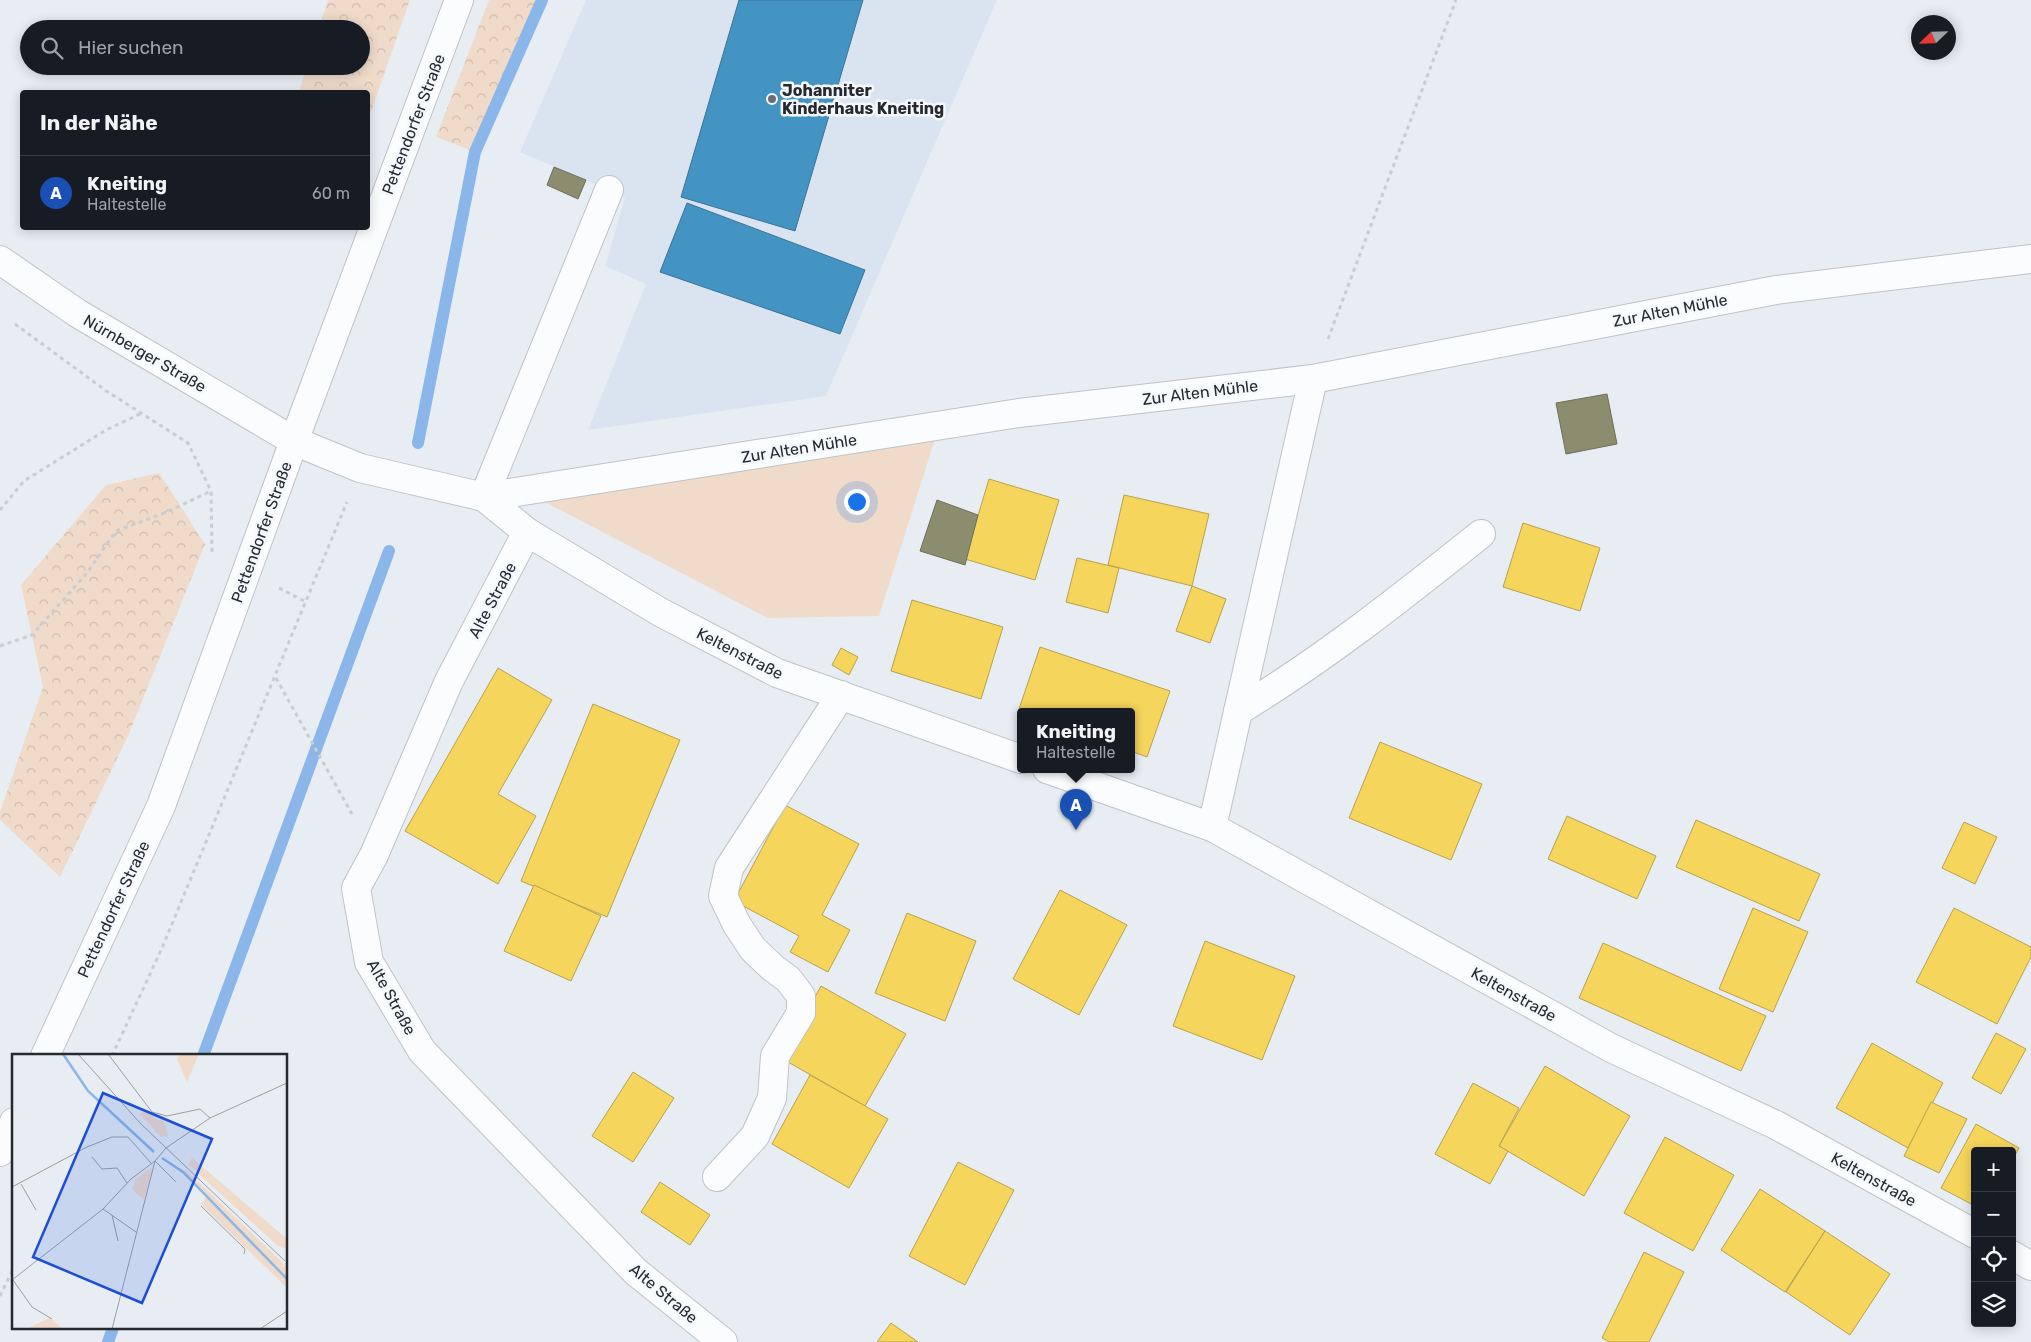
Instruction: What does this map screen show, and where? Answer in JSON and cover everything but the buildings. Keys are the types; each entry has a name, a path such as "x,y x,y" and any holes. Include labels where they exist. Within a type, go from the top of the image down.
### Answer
{"street":[{"name":"Pettendorfer Straße","path":"46,1054 161,806 294,441 459,0"},
{"path":"484,497 610,190"},
{"name":"Zur Alten Mühle","path":"294,441 360,468 484,497 1019,413 1313,380 1776,290 2031,259"},
{"name":"Nürnberger Straße","path":"0,260 77,314 294,441"},
{"path":"1212,827 1313,380"},
{"name":"Keltenstraße","path":"484,497 527,532 660,612 777,673 1017,758"},
{"name":"Alte Straße","path":"527,532 449,681 374,855 356,888 369,962 422,1051 636,1272 723,1342"},
{"path":"1238,711 1298,675 1392,606 1481,534"},
{"path":"717,1177 755,1136 772,1098 775,1056 801,1013 801,996 788,979 753,949 736,926 722,896 729,868 841,695"},
{"name":"Keltenstraße","path":"1058,773 1212,827 1611,1048 1776,1125 1971,1232"},
{"path":"0,1152 12,1126"},
{"path":"2016,1257 2031,1266"}],"path":[{"path":"1313,380 1456,0"},
{"path":"15,324 105,390 188,443 211,491 212,557 306,602"},
{"path":"0,510 24,481 106,430 142,414"},
{"path":"113,1054 162,948 276,677 360,468"},
{"path":"0,646 32,635 87,573 116,531 167,512 211,491"},
{"path":"276,677 374,855"},
{"path":"0,1296 12,1271"}],"shaded area":[{"path":"586,0 997,0 826,396 588,430 646,284 605,266 625,197 520,152"}],"green space":[{"path":"328,0 410,0 370,114 370,90 300,90 304,75 370,75 370,20 322,20"},
{"path":"489,0 542,0 475,152 436,137"},
{"path":"936,436 879,616 768,618 541,500"},
{"path":"159,473 205,544 128,736 60,877 0,820 0,812 43,687 21,585 106,485"}],"waterway":[{"path":"418,443 475,152 542,0"},
{"path":"204,1054 389,551"},
{"path":"108,1342 112,1330"}],"place":[{"name":"Johanniter Kinderhaus Kneiting","path":"772,99"},
{"name":"Kneiting","path":"1076,830"}]}
